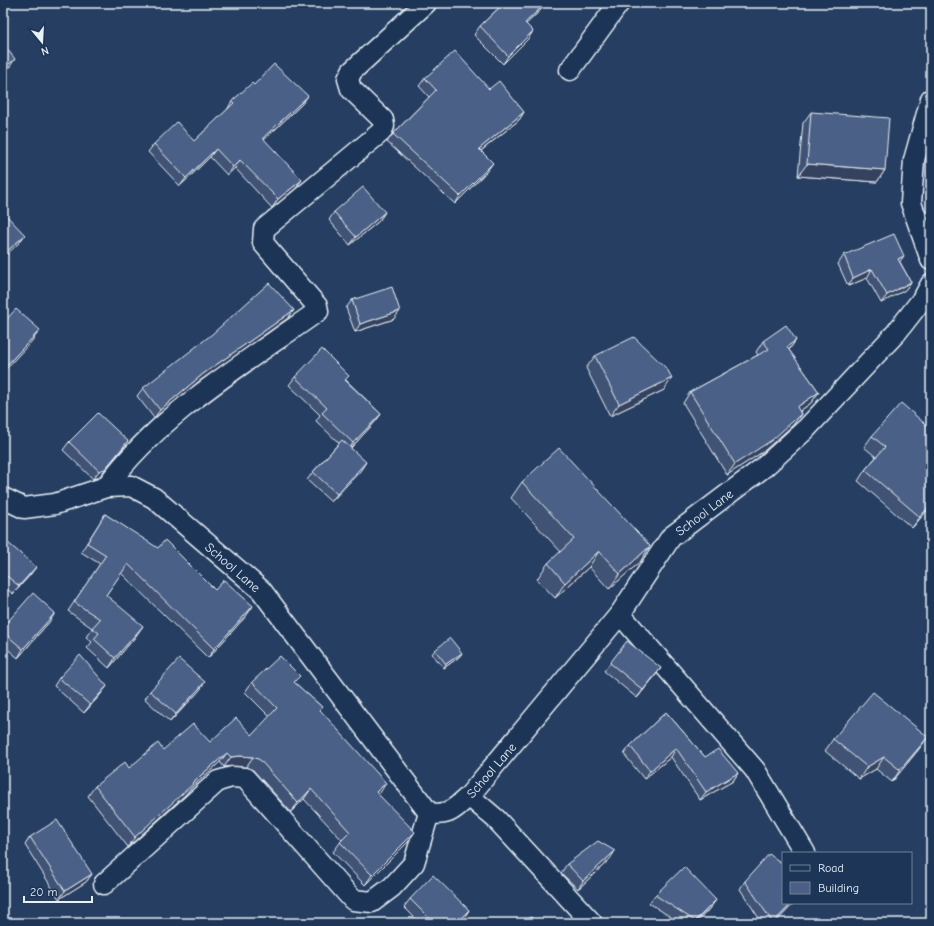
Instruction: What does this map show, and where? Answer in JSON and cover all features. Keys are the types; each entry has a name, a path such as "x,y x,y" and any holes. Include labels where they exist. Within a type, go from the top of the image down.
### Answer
{"street":[{"path":"106,487 124,462 145,440 206,391 318,311 317,306 263,243 264,229 381,132 384,126 383,120 351,90 348,79 352,71 426,3"},
{"path":"570,70 619,3"},
{"path":"931,98 914,160 911,203 931,260"},
{"name":"School Lane","path":"3,498 24,508 55,504 106,487 131,486 154,498 261,590 429,813 450,813 470,796 620,614 671,537 764,467 806,429 896,333 924,297 931,284"},
{"path":"620,614 756,770 804,852"},
{"path":"104,884 218,781 232,777 245,778 353,900 372,902 392,887 414,863 429,813"},
{"path":"470,796 496,818 592,923"}],"building":[{"path":"504,3 546,3 525,23 533,31 508,56 480,26"},
{"path":"3,44 15,59 3,69"},
{"path":"455,51 489,89 499,81 524,112 479,149 493,163 460,196 393,134 436,90 425,78"},
{"path":"274,64 308,96 263,138 302,180 278,199 240,160 233,167 216,149 186,178 154,144 177,122 194,141 234,103 232,101 252,83 254,85"},
{"path":"811,112 889,118 885,170 807,164"},
{"path":"363,187 385,212 356,237 334,212"},
{"path":"3,212 25,235 3,255"},
{"path":"894,234 904,256 898,259 911,282 887,295 872,269 853,278 844,255"},
{"path":"269,283 294,310 203,374 160,410 143,388 211,335"},
{"path":"392,287 400,311 360,324 352,300"},
{"path":"16,309 40,330 3,369 3,323"},
{"path":"786,325 796,340 787,347 819,392 797,407 801,414 772,440 735,464 690,392 769,349 763,341"},
{"path":"634,337 667,369 672,378 619,404 595,356"},
{"path":"322,349 349,376 345,380 381,414 353,443 322,413 327,408 295,377"},
{"path":"901,403 931,429 931,504 920,517 865,470 885,447 872,436"},
{"path":"98,413 128,441 105,469 99,471 69,442"},
{"path":"342,440 366,462 337,494 313,472"},
{"path":"559,448 650,546 620,574 599,551 565,583 548,563 574,539 522,482"},
{"path":"105,514 158,548 165,540 215,590 224,580 253,606 214,649 128,564 106,595 143,626 115,658 94,639 99,633 92,628 100,619 74,602 106,555 87,543"},
{"path":"7,542 36,567 19,586 3,573 3,546"},
{"path":"33,593 55,613 23,649 3,632 3,627"},
{"path":"450,638 462,653 446,664 435,650"},
{"path":"627,641 661,668 643,690 610,663"},
{"path":"80,655 107,686 90,705 59,678"},
{"path":"280,656 300,676 294,682 322,707 320,710 386,783 376,792 415,832 372,875 340,842 350,832 311,789 298,803 260,760 253,757 231,757 227,753 192,783 193,784 135,837 95,786 125,762 129,768 158,743 163,750 193,724 210,742 236,718 252,735 277,708 252,682"},
{"path":"179,659 205,682 176,714 150,691"},
{"path":"873,692 928,737 900,770 884,757 867,767 833,739"},
{"path":"666,712 705,757 718,749 738,773 706,792 676,748 650,771 630,746"},
{"path":"57,820 92,874 65,891 30,837"},
{"path":"598,841 615,851 583,881 567,864"},
{"path":"769,854 782,863 782,904 791,904 773,923 745,881"},
{"path":"684,867 716,900 695,921 655,895"},
{"path":"433,875 469,910 456,923 434,923 410,899"},
{"path":"531,917 537,923 522,923"}]}
